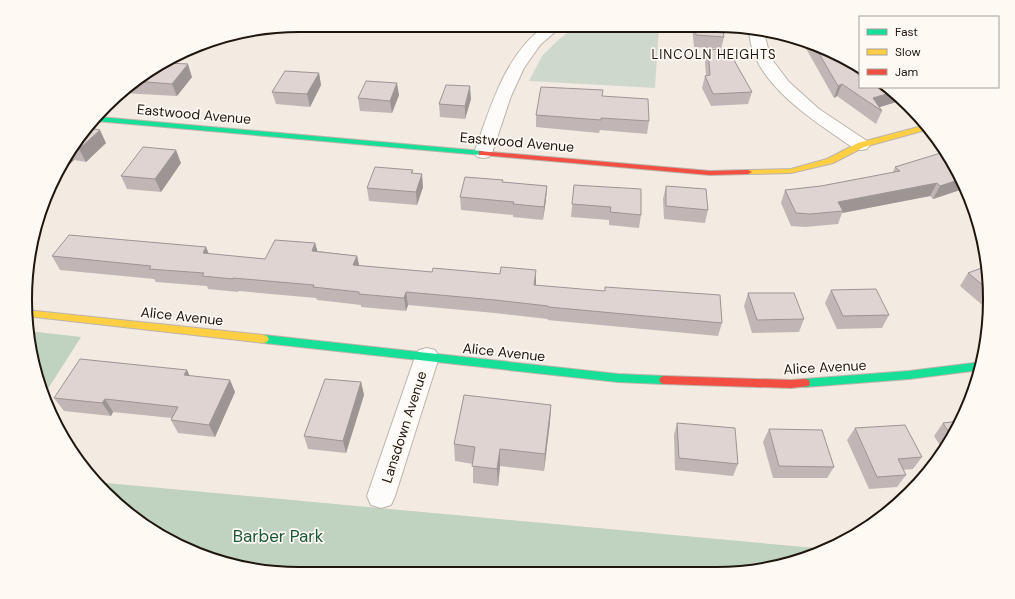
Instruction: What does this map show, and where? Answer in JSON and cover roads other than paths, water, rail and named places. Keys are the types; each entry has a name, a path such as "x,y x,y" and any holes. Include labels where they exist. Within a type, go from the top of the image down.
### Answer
{"street":[{"path":"483,153 498,110 515,69 532,44 547,32"},
{"path":"757,35 762,57 783,85 813,113 860,145"},
{"name":"Eastwood Avenue","path":"101,119 710,173 791,171 830,162 860,145 921,129"},
{"name":"Alice Avenue","path":"33,314 618,378 791,384 909,375 975,367"},
{"name":"Lansdown Avenue","path":"381,496 427,357"}],"district":[{"name":"LINCOLN HEIGHTS","path":"714,54"}],"park label":[{"name":"Barber Park","path":"278,536"}]}
